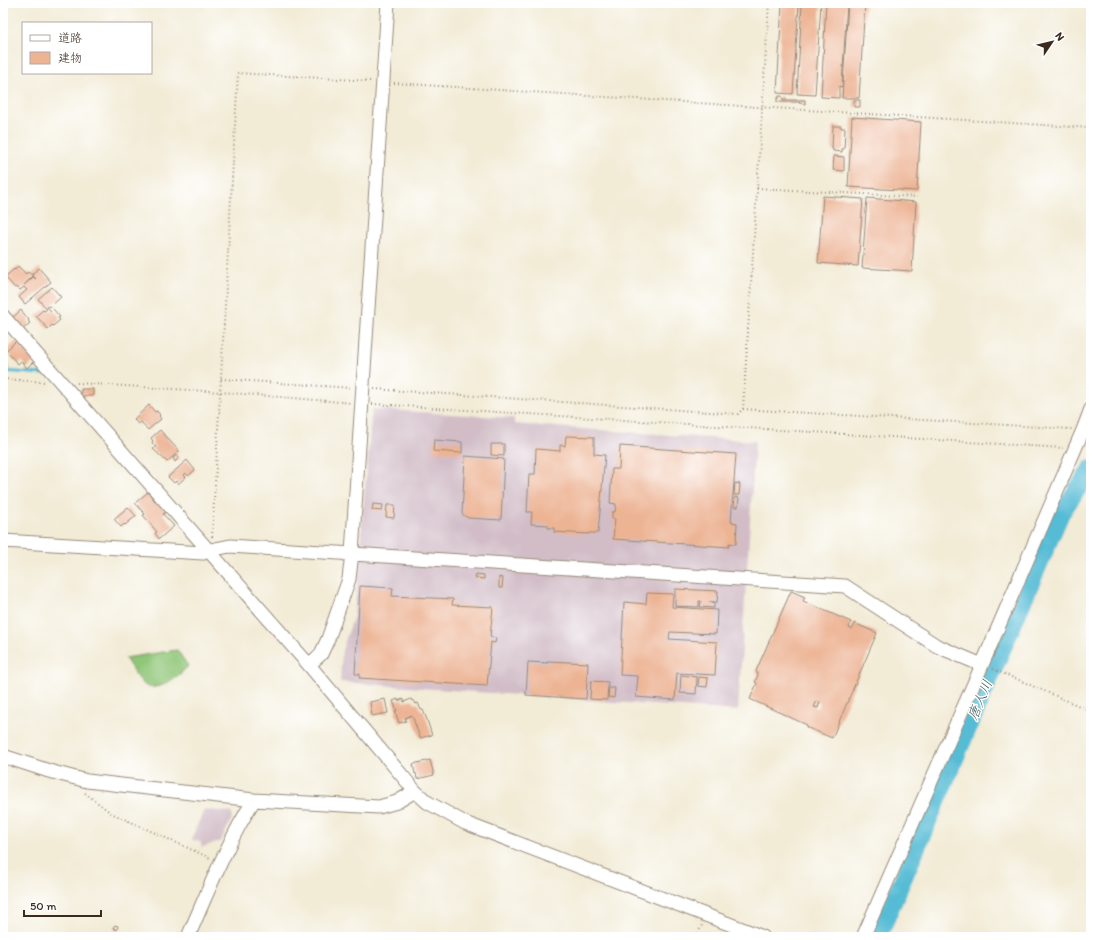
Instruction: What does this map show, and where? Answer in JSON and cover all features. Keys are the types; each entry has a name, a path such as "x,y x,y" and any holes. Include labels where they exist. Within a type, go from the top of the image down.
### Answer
{"street":[{"path":"309,665 321,654 328,639 349,579 352,553 388,3"},
{"path":"3,316 210,550 415,791 427,802 465,823 763,937"},
{"path":"863,937 1076,448 1091,410"},
{"path":"3,540 203,553 230,546 846,586 937,646 982,665"},
{"path":"3,756 49,771 88,781 254,800 379,807 397,802 415,791"},
{"path":"188,937 221,862 242,819 254,800"}],"path":[{"path":"221,379 738,414 743,408 769,3"},
{"path":"210,550 213,525 238,73 1091,128"},
{"path":"758,188 917,197"},
{"path":"3,379 220,392 361,404 1076,448"},
{"path":"743,408 1083,430"},
{"path":"998,671 1091,711"},
{"path":"79,788 111,813 221,862"}],"shaded area":[{"path":"372,409 514,418 514,424 755,441 738,711 340,682 342,650 354,616"},
{"path":"204,810 231,812 233,816 221,841 202,847 200,842 191,839"}],"green space":[{"path":"177,650 188,666 175,678 157,687 146,686 125,658"}],"building":[{"path":"782,3 799,3 793,94 777,93"},
{"path":"802,3 821,3 815,95 797,94"},
{"path":"826,3 847,3 842,87 839,86 839,98 821,97"},
{"path":"848,3 865,3 859,98 842,98"},
{"path":"779,96 782,96 783,100 805,100 805,104 799,103 800,102 777,102 777,98 779,98"},
{"path":"854,100 860,100 860,107 854,107"},
{"path":"852,117 921,122 917,191 848,187"},
{"path":"833,126 841,126 841,128 845,128 844,149 842,149 842,152 833,151 832,149"},
{"path":"834,156 844,157 844,171 833,170"},
{"path":"823,196 863,199 858,266 818,263"},
{"path":"867,198 916,202 912,271 862,268"},
{"path":"18,266 26,274 28,272 33,276 24,285 33,277 36,279 32,274 39,268 51,282 25,304 19,297 27,290 24,287 20,290 17,287 15,288 5,277"},
{"path":"52,287 61,297 50,307 47,307 51,311 53,309 60,317 58,318 60,320 48,329 36,316 43,310 44,311 47,309 38,299"},
{"path":"21,310 30,323 22,330 12,318"},
{"path":"16,341 34,361 27,368 21,361 18,364 6,351"},
{"path":"3,361 7,366 4,369 3,369"},
{"path":"81,389 93,389 93,396 81,396"},
{"path":"149,405 155,412 157,411 161,419 148,430 141,422 138,424 134,419"},
{"path":"160,430 179,451 167,462 153,449 156,447 152,443 153,441 151,438"},
{"path":"566,436 594,437 594,454 605,455 598,533 589,534 554,532 554,528 548,528 548,525 531,524 532,512 527,512 529,474 535,474 536,449 560,451 560,445 565,446"},
{"path":"434,440 462,442 462,453 433,451"},
{"path":"491,444 504,444 504,456 491,455"},
{"path":"620,446 736,454 731,522 737,523 736,544 729,543 729,547 613,539 615,519 612,519 612,512 615,512 616,504 610,503 612,469 619,469"},
{"path":"177,455 179,458 175,462 173,458"},
{"path":"465,456 504,459 501,520 468,518 462,514"},
{"path":"187,460 195,470 188,476 186,473 184,475 186,477 178,484 176,481 174,483 168,477"},
{"path":"735,483 740,484 739,495 734,495"},
{"path":"148,492 155,501 157,499 167,511 163,514 174,526 159,539 155,533 157,532 143,515 145,514 135,503"},
{"path":"735,497 739,498 738,507 734,507"},
{"path":"373,504 383,505 382,511 372,510"},
{"path":"387,505 395,505 394,518 386,517"},
{"path":"128,507 136,516 121,527 114,519"},
{"path":"476,574 484,575 484,579 475,578"},
{"path":"499,577 503,578 502,588 499,588"},
{"path":"360,586 393,588 392,596 453,599 452,605 493,607 490,637 496,638 495,643 491,642 487,686 359,678 360,674 355,674"},
{"path":"675,589 718,591 717,602 714,602 714,608 700,607 701,601 699,601 699,607 675,606"},
{"path":"791,591 805,597 803,601 851,622 849,628 852,629 854,623 877,633 832,738 806,727 807,725 750,699 757,683 755,682 758,675 756,671","holes":["817,701 820,702 818,708 814,707"]},
{"path":"647,593 673,594 672,607 717,610 716,634 670,632 669,639 717,642 715,675 677,673 675,700 636,697 638,676 620,675 624,602 646,604"},
{"path":"548,661 588,663 586,699 526,695 528,662 548,663"},
{"path":"681,675 697,677 696,694 680,693"},
{"path":"699,677 708,678 707,687 698,686"},
{"path":"591,681 608,682 607,700 590,699"},
{"path":"609,688 615,688 614,698 608,697"},
{"path":"385,699 388,713 372,716 370,702"},
{"path":"398,699 398,701 403,699 404,702 411,699 415,704 418,703 421,710 423,710 432,735 420,738 412,715 405,718 406,721 399,723 395,711 397,711 393,701"},
{"path":"430,760 434,775 417,779 413,764"},
{"path":"115,925 118,926 117,930 113,928"}],"waterway":[{"path":"3,371 44,374"},
{"name":"唐人川","path":"878,937 1061,513 1091,469"}]}
